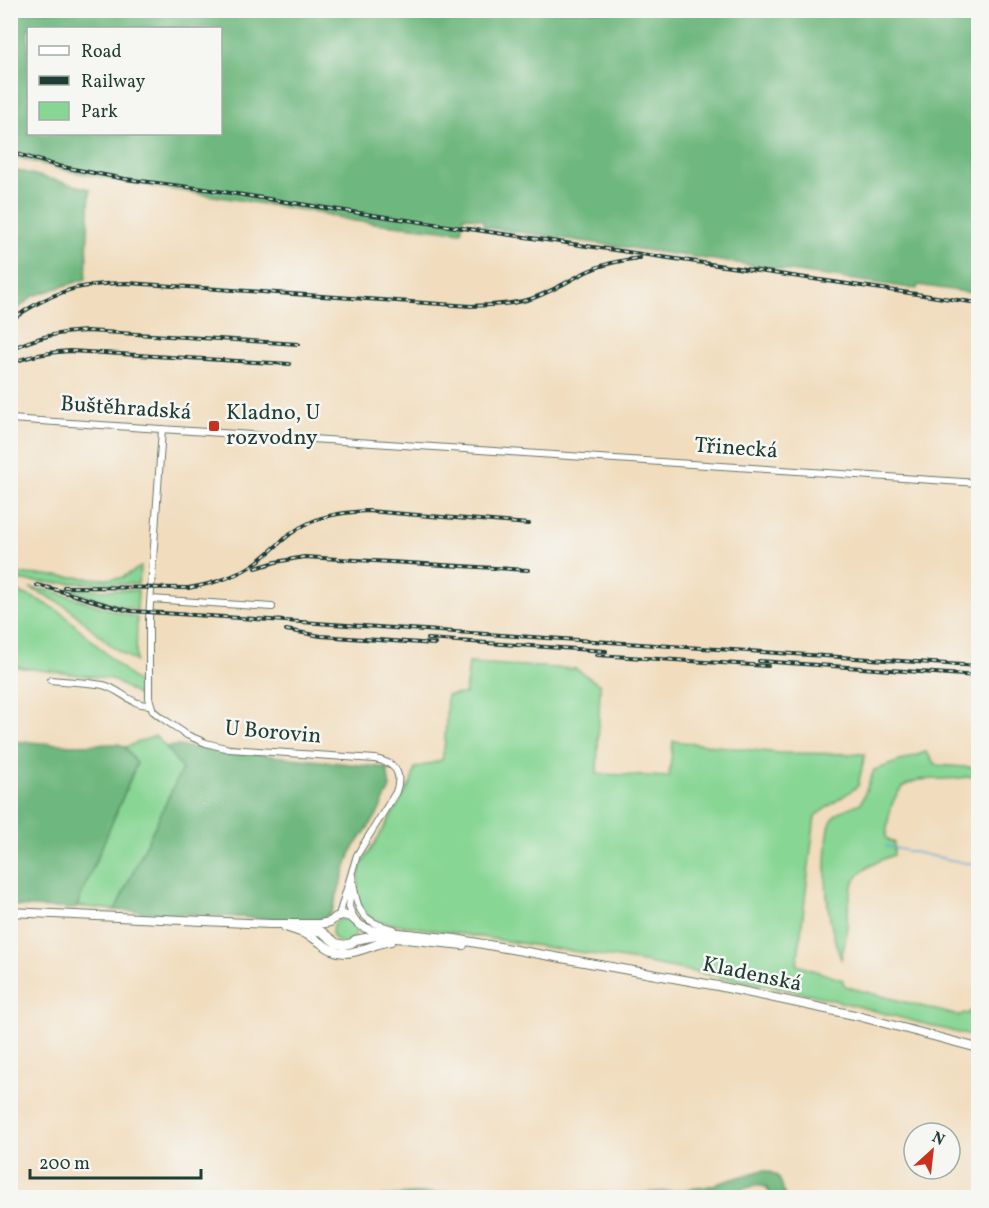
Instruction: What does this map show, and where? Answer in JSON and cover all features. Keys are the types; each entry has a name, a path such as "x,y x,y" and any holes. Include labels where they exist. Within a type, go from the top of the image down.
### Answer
{"main road":[{"path":"10,912 309,925 330,922 339,915 347,915 371,930 455,939 515,951"},
{"path":"355,921 358,931 355,940"},
{"path":"330,922 328,932 330,937 332,941 340,945 348,945 355,940 376,936 515,951"},
{"path":"272,924 314,929 330,937"},
{"path":"272,924 304,933 332,951 341,953 380,943 417,940"},
{"name":"Kladenská","path":"515,951 718,986 854,1015 978,1048"}],"street":[{"name":"Buštěhradská","path":"10,419 491,451"},
{"path":"150,705 148,698 151,599 162,429"},
{"name":"Třinecká","path":"491,451 978,483"},
{"path":"151,599 272,607"},
{"name":"U Borovin","path":"51,680 103,685 142,705 150,705 153,711 187,735 213,746 375,759 392,766 399,777 396,792 357,855 352,872"},
{"path":"339,915 352,872"},
{"path":"352,872 349,907 355,921"},
{"path":"352,872 356,902 364,916 383,927 427,936"}],"green space":[{"path":"10,11 978,11 978,294 918,285 917,289 483,227 483,220 464,216 461,232 354,221 314,212 69,171 11,156"},
{"path":"11,169 90,189 86,279 33,296 11,315"},
{"path":"141,567 138,584 11,580 11,573 121,578"},
{"path":"30,588 53,591 137,618 136,662 114,648 67,607"},
{"path":"10,589 35,598 62,613 141,686 139,696 112,679 17,667 13,648 11,648"},
{"path":"67,589 138,590 137,610 111,604"},
{"path":"469,663 576,669 600,685 597,774 669,777 673,741 779,753 865,754 858,786 815,816 797,965 843,980 847,987 959,1016 967,1014 978,1005 978,1038 810,994 637,961 375,921 365,913 357,899 361,866 411,783 415,768 442,760 447,695 465,694"},
{"path":"155,736 182,769 115,910 77,906 137,763 125,747"},
{"path":"10,741 74,745 118,744 125,747 137,763 74,909 11,906"},
{"path":"177,746 387,768 390,788 377,815 351,852 332,911 323,920 115,910 182,769 166,747"},
{"path":"926,752 936,765 978,768 978,776 918,780 905,785 900,790 889,816 886,837 894,842 894,855 867,868 855,880 849,900 846,936 841,959 832,931 826,888 827,845 831,822 841,811 861,803 874,770"},
{"path":"344,919 352,923 356,931 352,939 344,943 336,939 332,931 336,923"},
{"path":"763,1170 777,1176 785,1197 772,1197 766,1187 757,1185 712,1198 378,1197 452,1192 616,1194 674,1191 706,1187"}],"waterway":[{"path":"885,846 978,864"}],"railway":[{"path":"10,152 58,166 125,179 978,303"},
{"path":"10,321 52,296 80,287 111,283 471,306 506,304 527,300 599,267 640,258"},
{"path":"10,350 47,336 87,331 298,344"},
{"path":"10,363 25,358 70,351 290,364"},
{"path":"64,587 188,588 206,584 233,576 249,567 301,527 323,517 346,513 368,511 529,524"},
{"path":"256,568 304,557 528,570"},
{"path":"37,585 131,611 978,666"},
{"path":"286,630 321,636 435,644"},
{"path":"427,639 606,651"},
{"path":"597,655 768,666"},
{"path":"759,661 978,676"}],"place":[{"name":"Kladno, U rozvodny","path":"214,426"}]}
